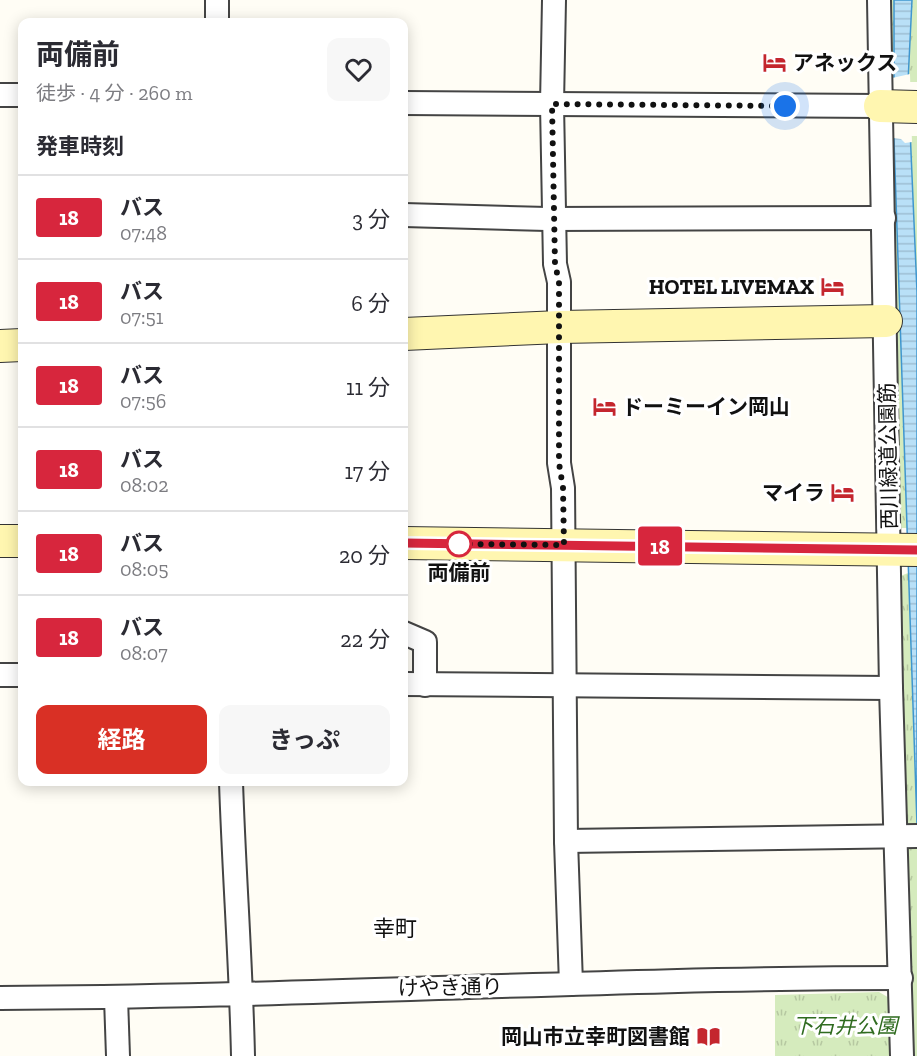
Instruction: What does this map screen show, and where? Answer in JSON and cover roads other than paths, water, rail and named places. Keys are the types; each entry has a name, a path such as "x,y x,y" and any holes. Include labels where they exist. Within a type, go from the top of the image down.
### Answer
{"street":[{"path":"217,0 217,18"},
{"path":"554,0 552,104 560,327 559,463 563,488 566,841 571,984"},
{"name":"西川緑道公園筋","path":"879,0 900,107 884,218 886,321 904,550 891,688 910,837 901,978 902,1056"},
{"path":"0,95 18,95"},
{"path":"408,103 900,107"},
{"path":"408,216 555,219 884,218"},
{"path":"408,334 560,327 886,321"},
{"path":"0,346 18,345"},
{"path":"0,541 18,541"},
{"path":"408,543 904,550"},
{"path":"408,635 424,642 414,684 891,688"},
{"path":"0,675 18,675"},
{"path":"231,786 236,912 240,935 243,1056"},
{"path":"566,841 910,837"},
{"name":"けやき通り","path":"0,998 116,998 242,992 901,978"},
{"path":"116,998 118,1056"}],"water":[{"path":"894,0 912,0 908,82 917,292 917,825 894,140"}],"place":[{"name":"アネックス","path":"775,62"},
{"name":"HOTEL LIVEMAX","path":"832,286"},
{"name":"ドーミーイン岡山","path":"604,406"},
{"name":"マイラ","path":"843,492"},
{"name":"両備前","path":"459,544"},
{"name":"岡山市立幸町図書館","path":"708,1036"}],"district":[{"name":"幸町","path":"395,928"}],"park label":[{"name":"下石井公園","path":"845,1025"}]}
